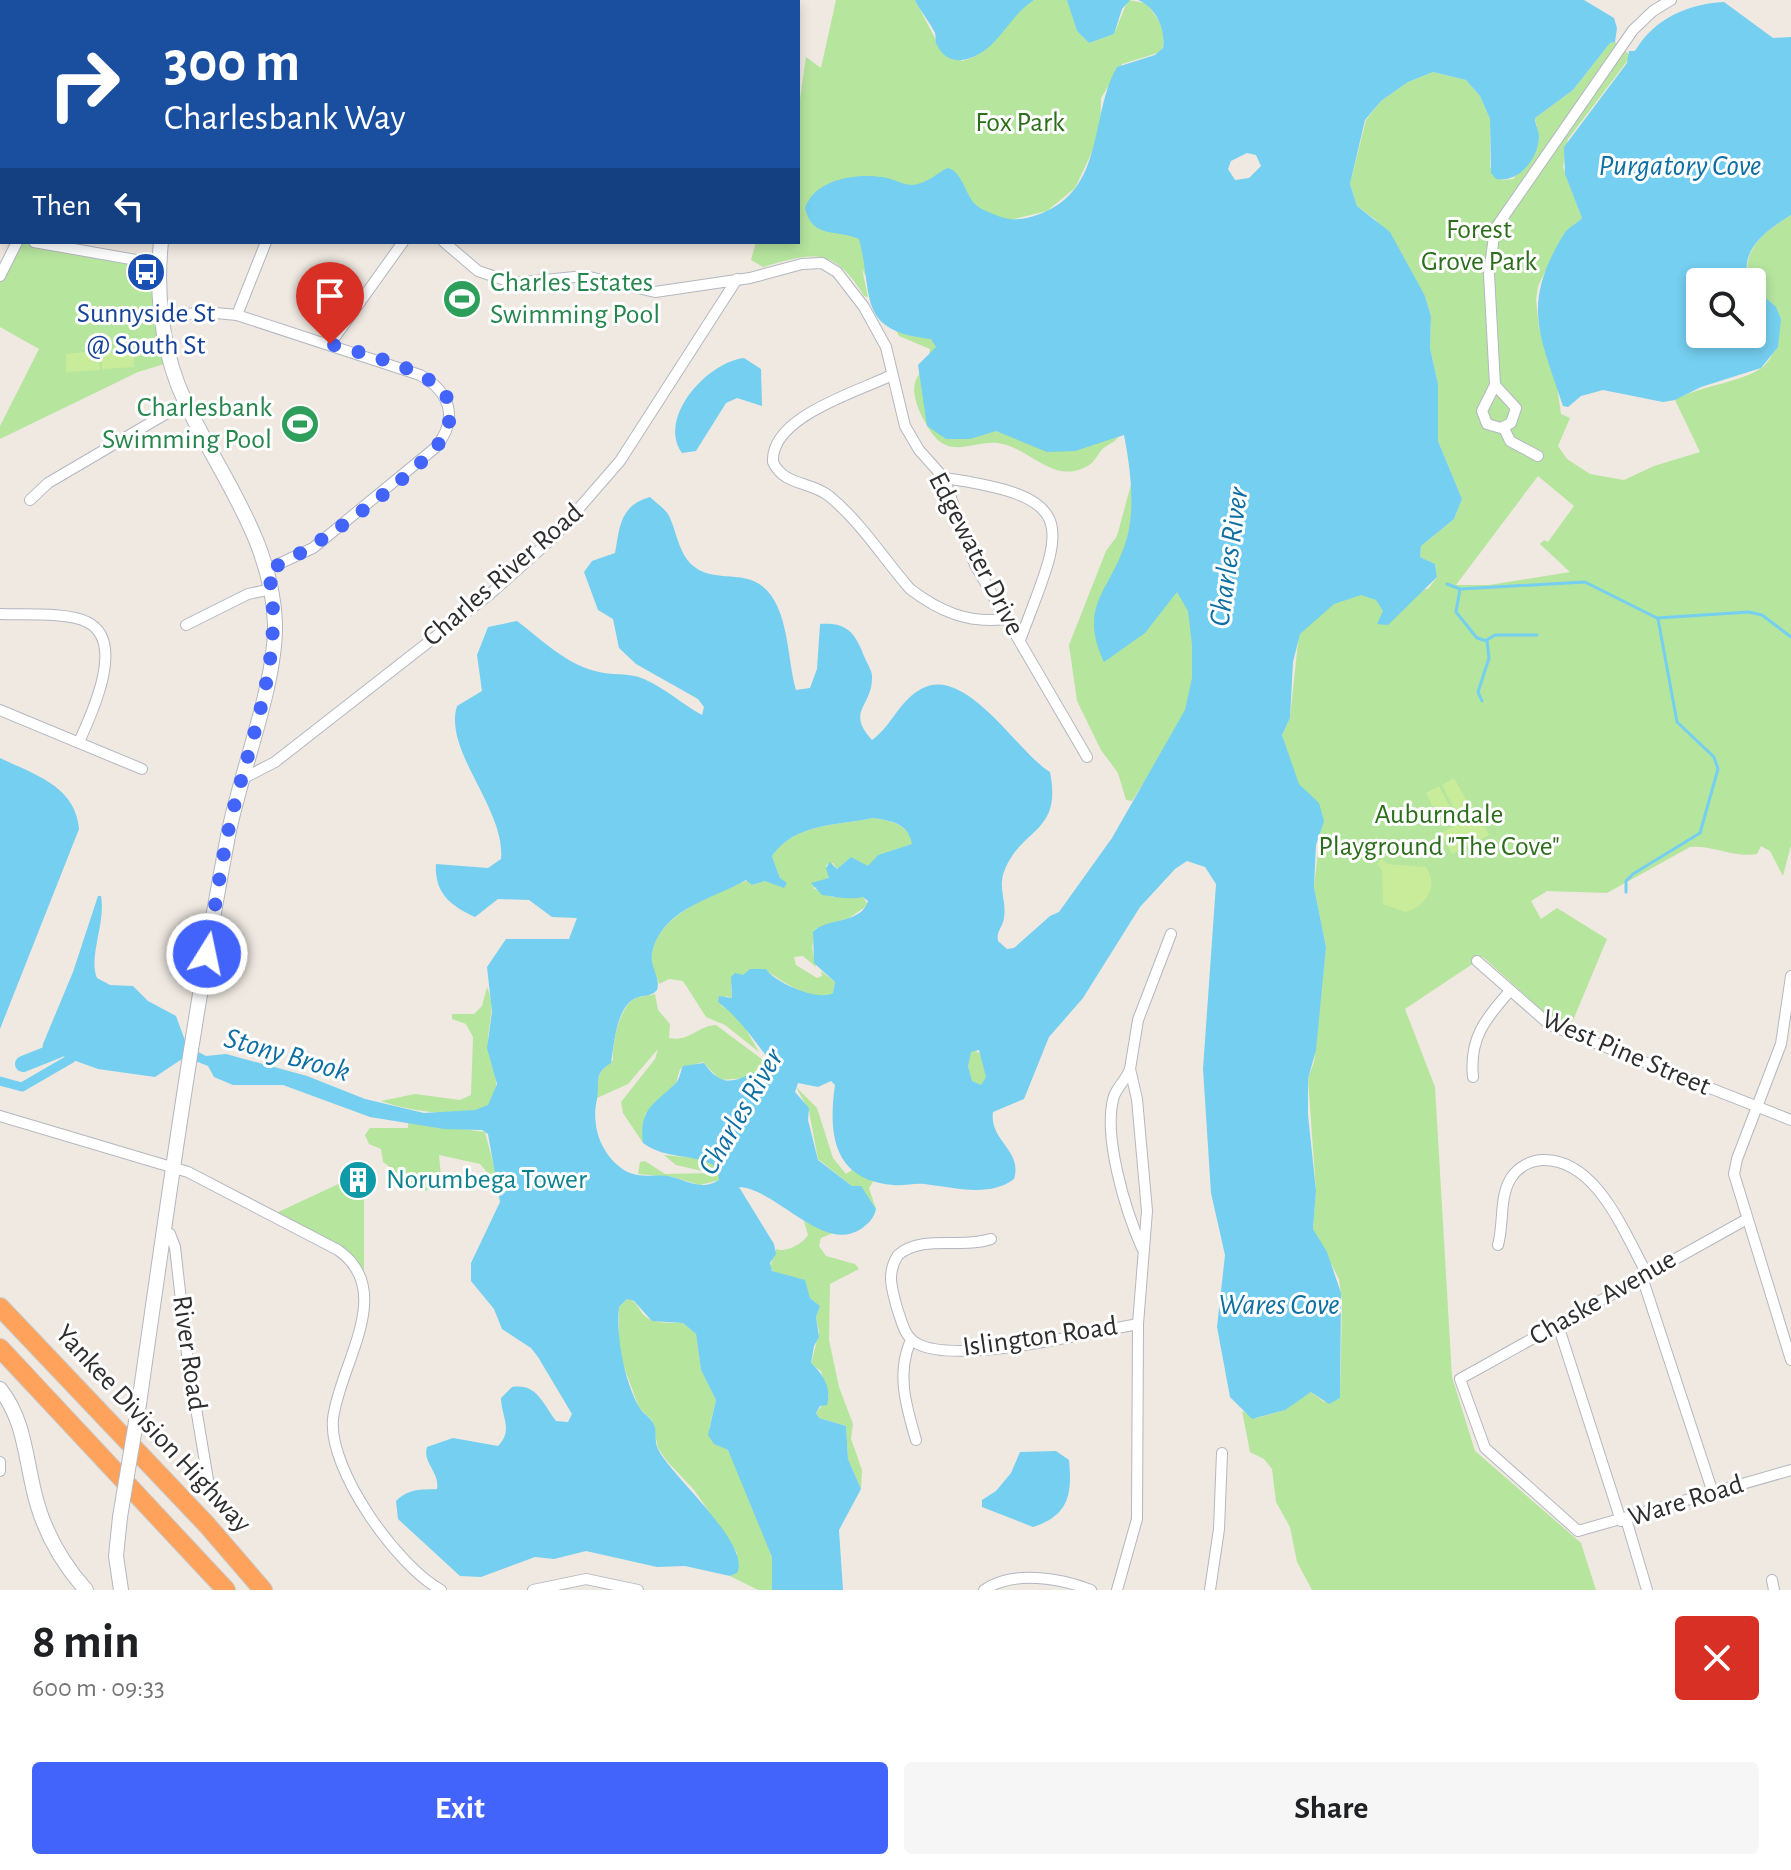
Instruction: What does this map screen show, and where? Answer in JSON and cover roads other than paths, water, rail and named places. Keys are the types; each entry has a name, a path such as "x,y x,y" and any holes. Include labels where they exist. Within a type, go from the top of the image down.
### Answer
{"highway":[{"name":"Yankee Division Highway","path":"0,1307 207,1525 263,1590"},
{"name":"Yankee Division Highway","path":"0,1348 226,1590"}],"main road":[{"name":"River Road","path":"116,1589 120,1517 190,1052 228,836 273,652 272,589 268,569 253,529 186,402 172,368 162,317 161,244"},
{"path":"0,1389 11,1405 23,1435 33,1487 45,1526 84,1588 97,1590"}],"street":[{"path":"1495,385 1516,408 1514,420 1504,428 1490,426 1482,415 1483,405 1495,385 1489,274 1495,229 1633,30 1653,11 1671,0"},
{"path":"0,276 16,244"},
{"path":"45,244 159,264"},
{"path":"237,315 265,244"},
{"path":"330,344 402,244"},
{"name":"Edgewater Drive","path":"446,244 478,271 510,283 585,276 655,292 737,279 802,264 830,267 864,307 886,347 905,426 919,450 944,478 968,548 1005,619 1087,757"},
{"name":"Charles River Road","path":"242,779 275,762 490,594 554,537 620,461 737,279"},
{"path":"162,317 205,312 237,315 420,375 437,385 449,402 448,427 425,457 313,548 268,569"},
{"path":"892,375 788,425 775,444 773,462 785,478 825,492 904,582 924,600 976,621 1005,619"},
{"path":"30,500 48,483 186,402"},
{"path":"1504,428 1510,441 1538,456"},
{"path":"944,478 1002,487 1029,497 1048,514 1053,526 1052,551 1020,640"},
{"path":"186,625 206,618 248,594 272,589"},
{"path":"0,614 82,620 100,634 104,648 102,687 79,742"},
{"path":"0,710 142,769"},
{"path":"1143,1250 1126,1205 1115,1154 1113,1103 1130,1069 1138,1020 1171,934"},
{"name":"West Pine Street","path":"1477,961 1550,1025 1791,1120"},
{"path":"1791,976 1781,1044 1735,1166 1735,1179 1791,1360"},
{"path":"1473,1077 1472,1055 1478,1032 1509,992"},
{"path":"1130,1069 1137,1099 1147,1211 1138,1324"},
{"path":"0,1116 173,1168 230,1192 338,1250 355,1264 364,1283 365,1304 336,1406 336,1445 352,1484 382,1531 416,1570 441,1590"},
{"path":"1498,1245 1506,1189 1512,1176 1528,1163 1554,1161 1575,1170 1594,1186 1644,1276 1713,1493"},
{"name":"Chaske Avenue","path":"1581,1532 1485,1448 1460,1379 1747,1219"},
{"name":"River Road","path":"164,1232 170,1234 175,1247 186,1346 208,1480"},
{"path":"916,1440 903,1381 904,1359 911,1340 904,1329 890,1280 898,1255 923,1244 970,1244 991,1239"},
{"name":"Islington Road","path":"911,1340 936,1349 987,1348 1138,1324 1137,1519 1117,1590"},
{"path":"1558,1325 1647,1590"},
{"path":"1210,1590 1221,1512 1222,1453"},
{"name":"Ware Road","path":"1581,1532 1791,1470"},
{"path":"533,1590 586,1579 638,1590"},
{"path":"984,1590 1009,1581 1037,1579 1063,1581 1091,1590"}],"water":[{"path":"915,0 1034,0 1017,14 989,47 973,57 957,60 949,58 936,44 935,33"},
{"path":"1067,0 1130,0 1122,9 1114,34 1089,43 1077,31"},
{"path":"1138,0 1584,0 1614,18 1617,28 1615,42 1610,43 1573,90 1535,118 1538,146 1531,161 1519,174 1496,179 1491,173 1490,119 1480,96 1466,80 1433,72 1408,82 1381,101 1365,120 1350,184 1357,206 1390,232 1425,296 1431,316 1430,348 1438,384 1438,441 1462,499 1454,519 1421,546 1420,557 1435,564 1437,577 1388,625 1377,624 1383,611 1376,600 1361,595 1334,604 1300,634 1293,662 1290,718 1282,735 1299,784 1319,803 1324,821 1316,845 1314,887 1326,947 1316,1050 1308,1079 1308,1115 1316,1191 1313,1229 1327,1252 1341,1293 1340,1398 1329,1404 1311,1392 1285,1410 1252,1419 1230,1397 1217,1327 1225,1255 1211,1193 1203,1069 1216,884 1205,867 1187,861 1175,869 1140,907 1083,998 1049,1037 1024,1099 993,1112 996,1131 1014,1160 1014,1179 994,1188 970,1190 924,1184 893,1185 858,1174 846,1164 834,1137 835,1085 831,1081 818,1087 798,1083 795,1092 809,1108 808,1120 818,1160 852,1186 861,1186 876,1209 871,1220 861,1229 846,1234 831,1233 754,1190 739,1187 774,1244 776,1254 770,1263 772,1271 805,1280 810,1298 820,1306 816,1317 819,1337 811,1363 825,1382 828,1399 827,1405 820,1406 816,1413 819,1418 846,1426 848,1459 861,1489 839,1530 843,1590 772,1590 772,1557 728,1450 714,1444 708,1435 716,1400 701,1370 696,1334 683,1323 652,1321 634,1301 627,1299 619,1307 619,1331 625,1371 634,1396 653,1422 657,1446 665,1460 733,1545 738,1560 737,1573 730,1576 685,1566 657,1567 586,1551 554,1559 535,1557 481,1577 460,1576 398,1519 396,1501 401,1497 415,1490 437,1489 436,1478 427,1458 427,1447 453,1438 498,1446 506,1429 501,1398 512,1387 528,1388 556,1421 568,1422 572,1414 538,1357 531,1348 502,1329 494,1309 471,1281 471,1263 500,1202 488,1134 482,1130 444,1129 370,1117 283,1085 233,1085 214,1077 208,1066 185,1057 155,1077 98,1069 62,1056 41,1064 43,1044 73,972 98,896 101,896 102,906 95,960 97,978 110,985 133,986 148,1001 176,1016 187,1046 206,1056 226,1054 307,1076 365,1099 424,1113 475,1110 488,1105 497,1084 487,1048 492,1012 487,967 506,939 569,939 577,918 552,917 529,900 498,899 475,917 451,903 441,890 436,864 488,868 501,859 494,820 459,742 455,723 457,706 482,691 477,655 488,627 517,621 574,663 601,672 644,679 702,715 704,707 698,699 636,664 619,648 613,619 598,610 584,572 592,561 615,553 620,525 627,511 650,497 668,514 685,557 696,568 709,574 751,580 764,587 773,598 784,628 796,690 810,688 817,669 820,624 837,625 853,635 872,673 871,689 860,716 864,730 872,740 915,693 940,685 957,689 974,700 1050,772 1051,807 1046,818 1021,845 1005,869 1002,888 1005,912 998,941 1007,949 1014,948 1050,916 1059,912 1112,838 1185,710 1192,678 1188,611 1177,592 1145,633 1104,662 1096,642 1096,610 1122,553 1131,510 1130,472 1124,435 1075,451 1047,452 996,431 970,439 946,439 927,426 918,365 936,347 931,339 907,335 879,319 868,293 859,239 819,229 808,218 805,208 817,190 837,180 871,176 913,185 927,181 947,168 960,178 976,205 1004,218 1030,217 1061,203 1076,187 1086,169 1108,86 1117,67 1155,55 1163,48 1163,34 1158,20","holes":["1247,153 1256,155 1261,166 1249,178 1235,180 1228,169 1231,161","873,818 887,820 903,827 912,844 878,855 868,866 851,857 837,869 830,862 826,868 829,878 811,883 822,895 863,897 868,901 858,914 826,924 813,932 814,963 835,982 833,993 807,993 778,980 766,969 750,969 743,975 735,973 731,977 732,998 719,996 718,1002 742,1025 775,1067 729,1081 713,1074 704,1063 683,1066 677,1082 649,1109 642,1132 643,1143 652,1149 700,1160 718,1168 719,1180 701,1185 667,1176 636,1175 624,1170 609,1156 599,1138 595,1119 598,1079 611,1063 623,1011 634,999 657,990 658,981 652,959 657,938 677,915 746,880 752,885 765,881 784,888 787,883 780,878 772,856 793,837 832,825","979,1050 986,1077 981,1085 972,1081 968,1066 971,1052"]},
{"name":"Purgatory Cove","path":"1724,2 1773,38 1791,37 1791,215 1757,242 1751,251 1747,268 1686,268 1686,348 1766,348 1766,298 1776,307 1781,319 1778,347 1761,368 1701,387 1675,400 1663,402 1603,390 1581,396 1568,407 1563,406 1541,338 1538,300 1551,258 1566,232 1582,218 1565,174 1564,147 1627,63 1629,51 1635,51 1652,30 1673,15 1710,3"},
{"path":"744,358 761,369 762,406 737,398 726,403 696,451 682,453 676,439 676,424 690,394 716,369"},
{"path":"0,758 51,783 70,802 79,829 0,1029"},
{"path":"1056,1451 1069,1460 1070,1483 1066,1501 1055,1516 1033,1527 982,1507 982,1500 996,1491 1011,1473 1020,1452"}],"waterway":[{"path":"1447,584 1460,589 1585,582 1657,618 1749,612 1762,615 1791,637"},
{"path":"1460,589 1456,612 1477,638 1487,641 1489,658 1478,692 1482,701"},
{"path":"1626,892 1626,881 1633,874 1700,833 1718,769 1714,757 1677,722 1658,619"},
{"path":"1487,640 1495,635 1537,635"},
{"name":"Stony Brook","path":"23,1064 58,1050"},
{"path":"0,1081 22,1087 72,1058"}],"place":[{"name":"Sunnyside St @ South St","path":"146,272"},
{"name":"Charles Estates Swimming Pool","path":"462,299"},
{"name":"Charlesbank Swimming Pool","path":"300,424"},
{"name":"Norumbega Tower","path":"358,1180"}],"park label":[{"name":"Fox Park","path":"1020,123"},
{"name":"Forest Grove Park","path":"1479,246"},
{"name":"Auburndale Playground \"The Cove\"","path":"1439,831"}],"water label":[{"name":"Charles River","path":"1229,557"},
{"name":"Charles River","path":"741,1112"},
{"name":"Wares Cove","path":"1279,1305"}]}
